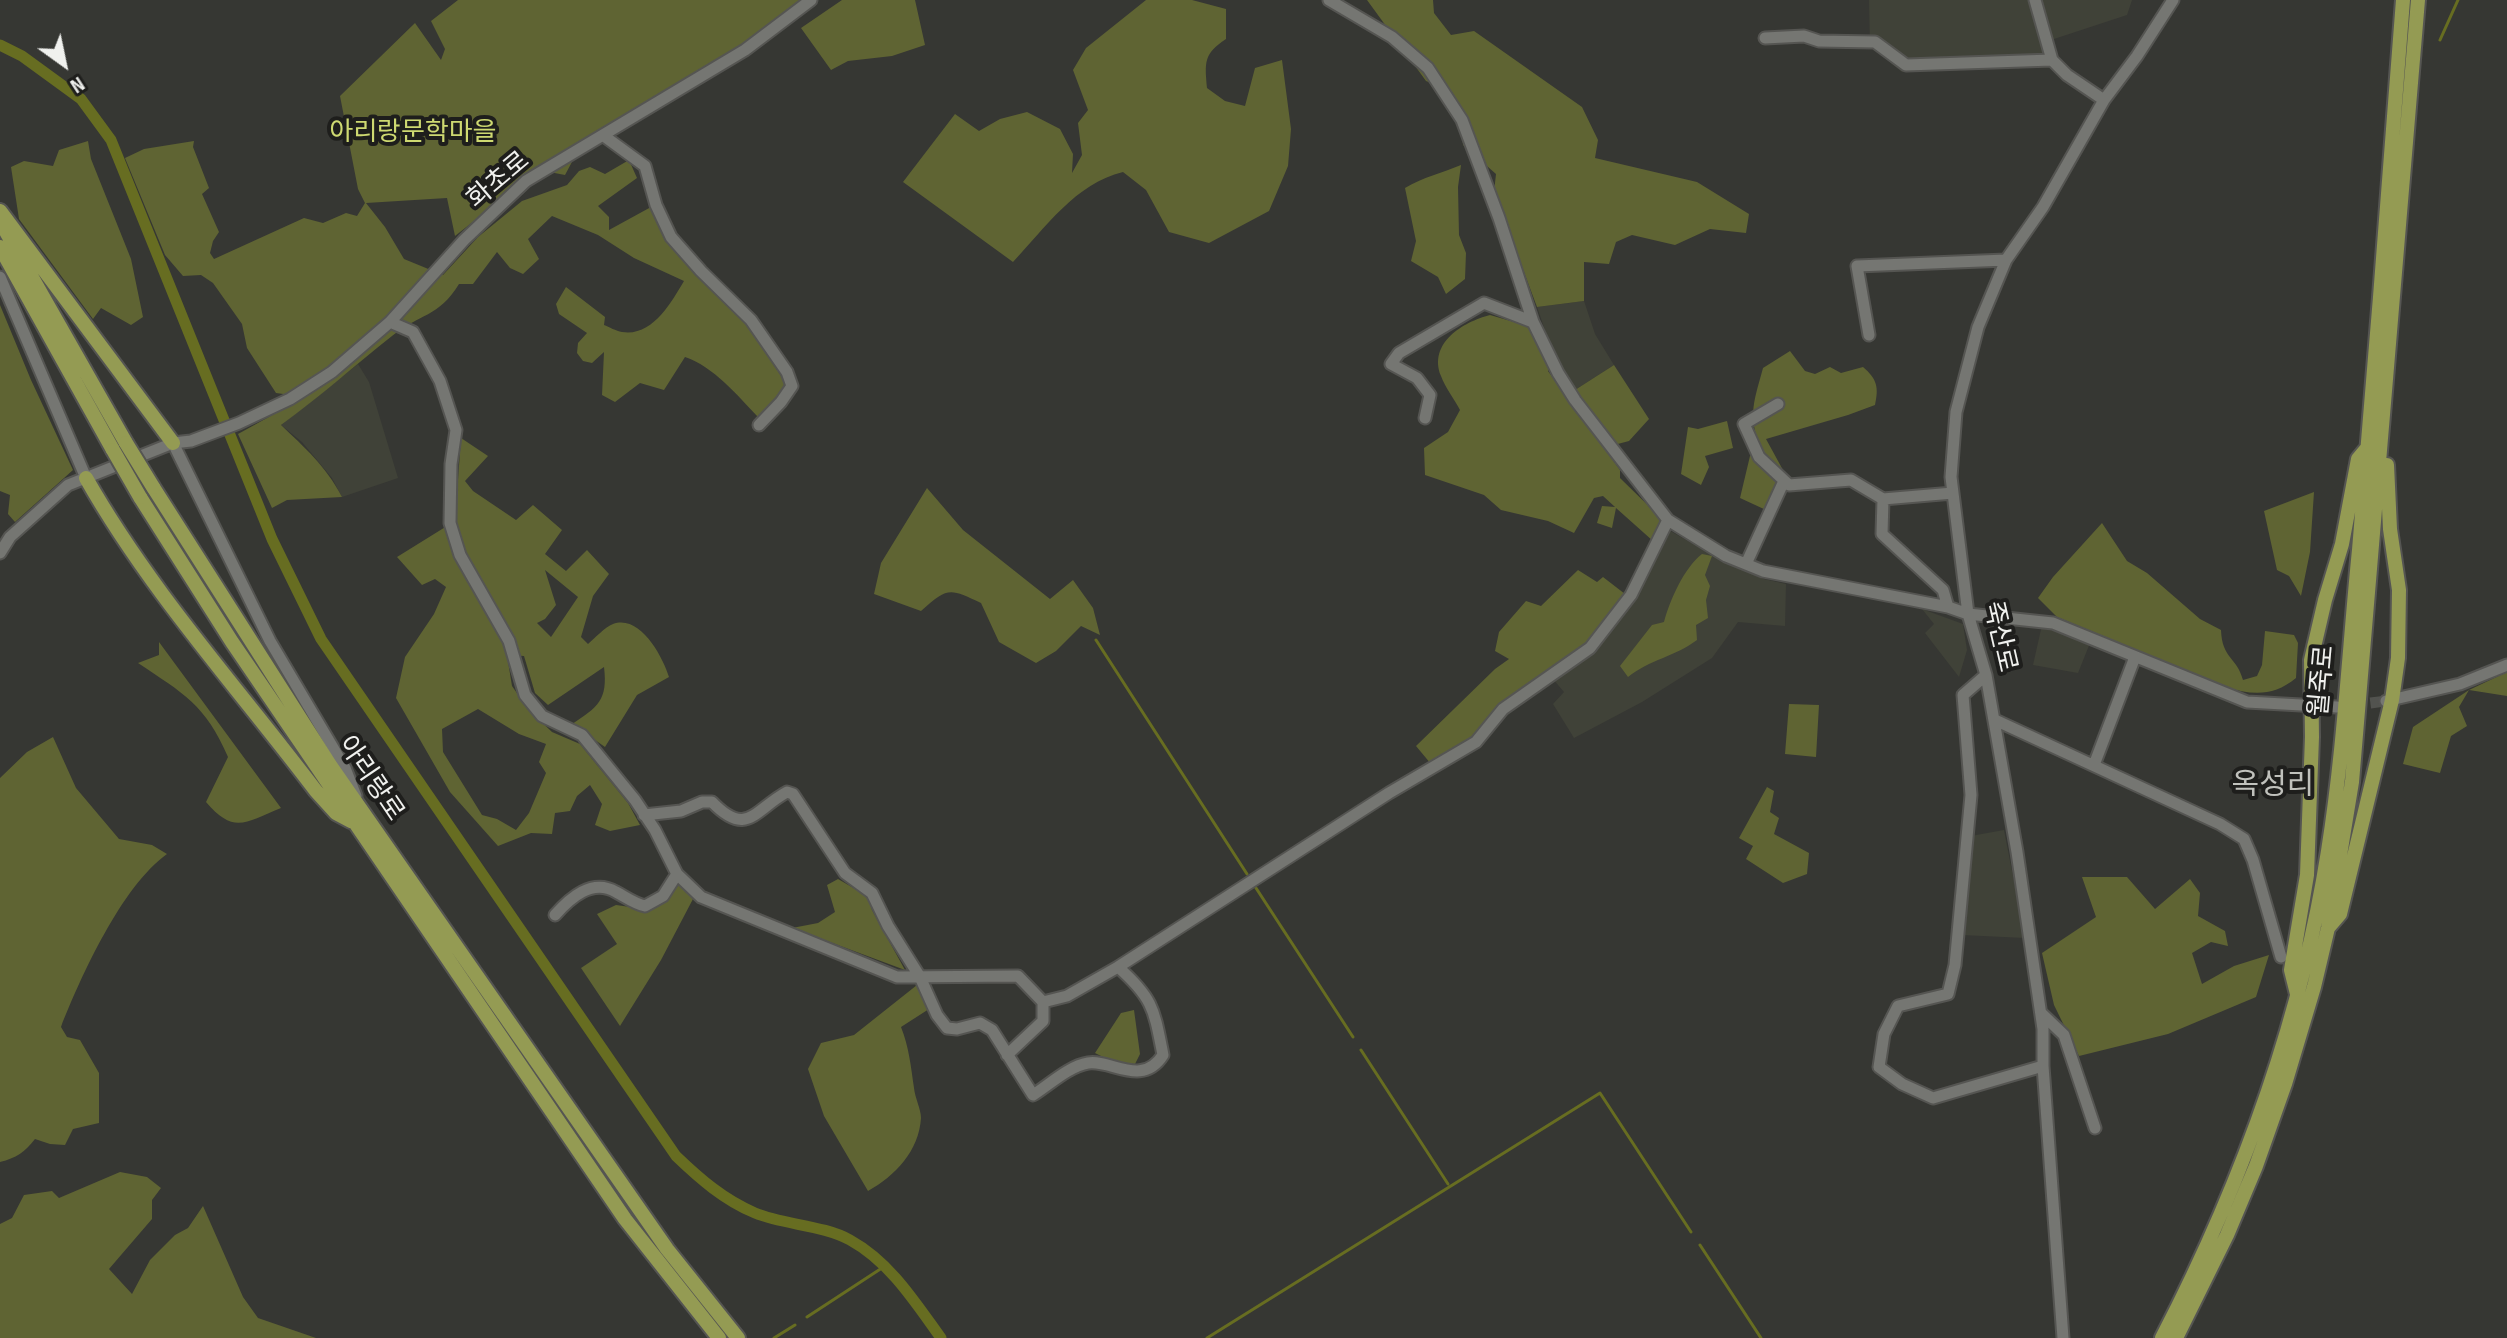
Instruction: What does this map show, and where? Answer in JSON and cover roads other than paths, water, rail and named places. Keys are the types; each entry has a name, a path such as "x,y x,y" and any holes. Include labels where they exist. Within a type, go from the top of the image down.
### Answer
{"main road":[{"name":"월죽로","path":"2162,1338 2238,1175 2275,1073 2297,997 2328,852 2338,781 2369,446 2403,0"},
{"name":"월죽로","path":"2176,1338 2227,1235 2256,1166 2285,1084 2328,928 2352,782 2418,0"},
{"path":"0,211 173,443"},
{"name":"아리랑로","path":"0,221 120,446 140,497 186,572 635,1204 738,1338"},
{"name":"아리랑로","path":"0,247 120,446 153,487 359,817 625,1219 719,1338"},
{"path":"2328,928 2340,914 2398,658 2399,590 2387,472 2390,438 2384,423"},
{"path":"2297,997 2291,970 2307,875 2311,660 2342,544 2358,459 2369,446"},
{"path":"86,478 111,522 160,591 316,791 336,813 359,817"}],"street":[{"name":"화초로","path":"173,443 191,441 239,423 290,399 332,372 390,322 464,240 526,181 745,50 811,0"},
{"path":"1329,0 1392,37 1428,68 1462,120 1499,218 1533,322 1558,373 1575,400 1668,520 1726,556 1763,571 1948,607 1968,614 2053,623 2247,702 2337,707"},
{"path":"2035,0 2052,60 2067,75 2104,100"},
{"name":"죽산로","path":"2063,1338 2041,1013 1995,720 1968,614 1953,493 1956,412 1978,327 2006,260 2043,207 2104,100 2173,0"},
{"path":"1765,38 1804,36 1819,41 1875,42 1906,65 2052,60"},
{"path":"604,136 645,166 656,205 671,237 745,313 787,372 792,386 759,425"},
{"path":"1869,335 1857,266 2006,260"},
{"path":"0,277 86,478"},
{"path":"1425,418 1430,395 1417,378 1391,364 1399,353 1484,303 1533,322"},
{"path":"390,322 413,332 440,381 456,430 451,464 450,523 460,555 509,641 525,695 542,716 582,735 644,815 677,874 701,897 897,977 1018,976 1043,1002 1043,1021 1007,1055"},
{"path":"1778,404 1744,424 1759,457 1789,485 1851,480 1883,499 1953,493"},
{"path":"0,553 10,537 68,485 173,443 270,641 345,768 359,817"},
{"path":"1746,564 1784,481"},
{"path":"1883,499 1882,534 1943,590 1948,607"},
{"path":"1043,1002 1067,996 1118,967 1389,793 1476,742 1503,709 1590,648 1631,595 1668,520"},
{"path":"2094,765 2135,657"},
{"path":"2389,701 2460,684 2507,665"},
{"path":"1986,675 1963,695 1971,795 1955,965 1948,994 1898,1006 1884,1034 1879,1067 1902,1084 1933,1098 2043,1066"},
{"path":"1995,720 2220,824 2244,839 2281,957"},
{"path":"644,815 681,811 702,802 712,802 726,817 740,821 757,814 787,792 793,794 845,873 872,893 899,946 920,977 937,1015 947,1028 980,1023 992,1030 1033,1095 1067,1072 1088,1063 1141,1071 1159,1062 1163,1055 1156,1015 1149,999 1118,967"},
{"path":"555,915 571,898 593,887 612,889 633,903 645,906 663,896 677,874"},
{"path":"2041,1013 2064,1035 2095,1128"}],"waterway":[{"path":"2440,40 2458,0"},
{"path":"0,45 22,56 81,99 111,140 272,539 321,639 676,1156 713,1188 744,1208 766,1217 839,1235 864,1249 890,1271 941,1338"},
{"path":"1096,640 1247,874"},
{"path":"1256,888 1353,1037"},
{"path":"1361,1050 1448,1184"},
{"path":"1207,1338 1600,1093 1691,1232"},
{"path":"1700,1245 1761,1338"},
{"path":"807,1317 885,1266"},
{"path":"774,1338 795,1325"}],"tunnel":[{"path":"2354,705 2386,701"}],"district":[{"name":"옥성리","path":"2273,786"}],"park label":[{"name":"아리랑문학마을","path":"413,133"}]}
